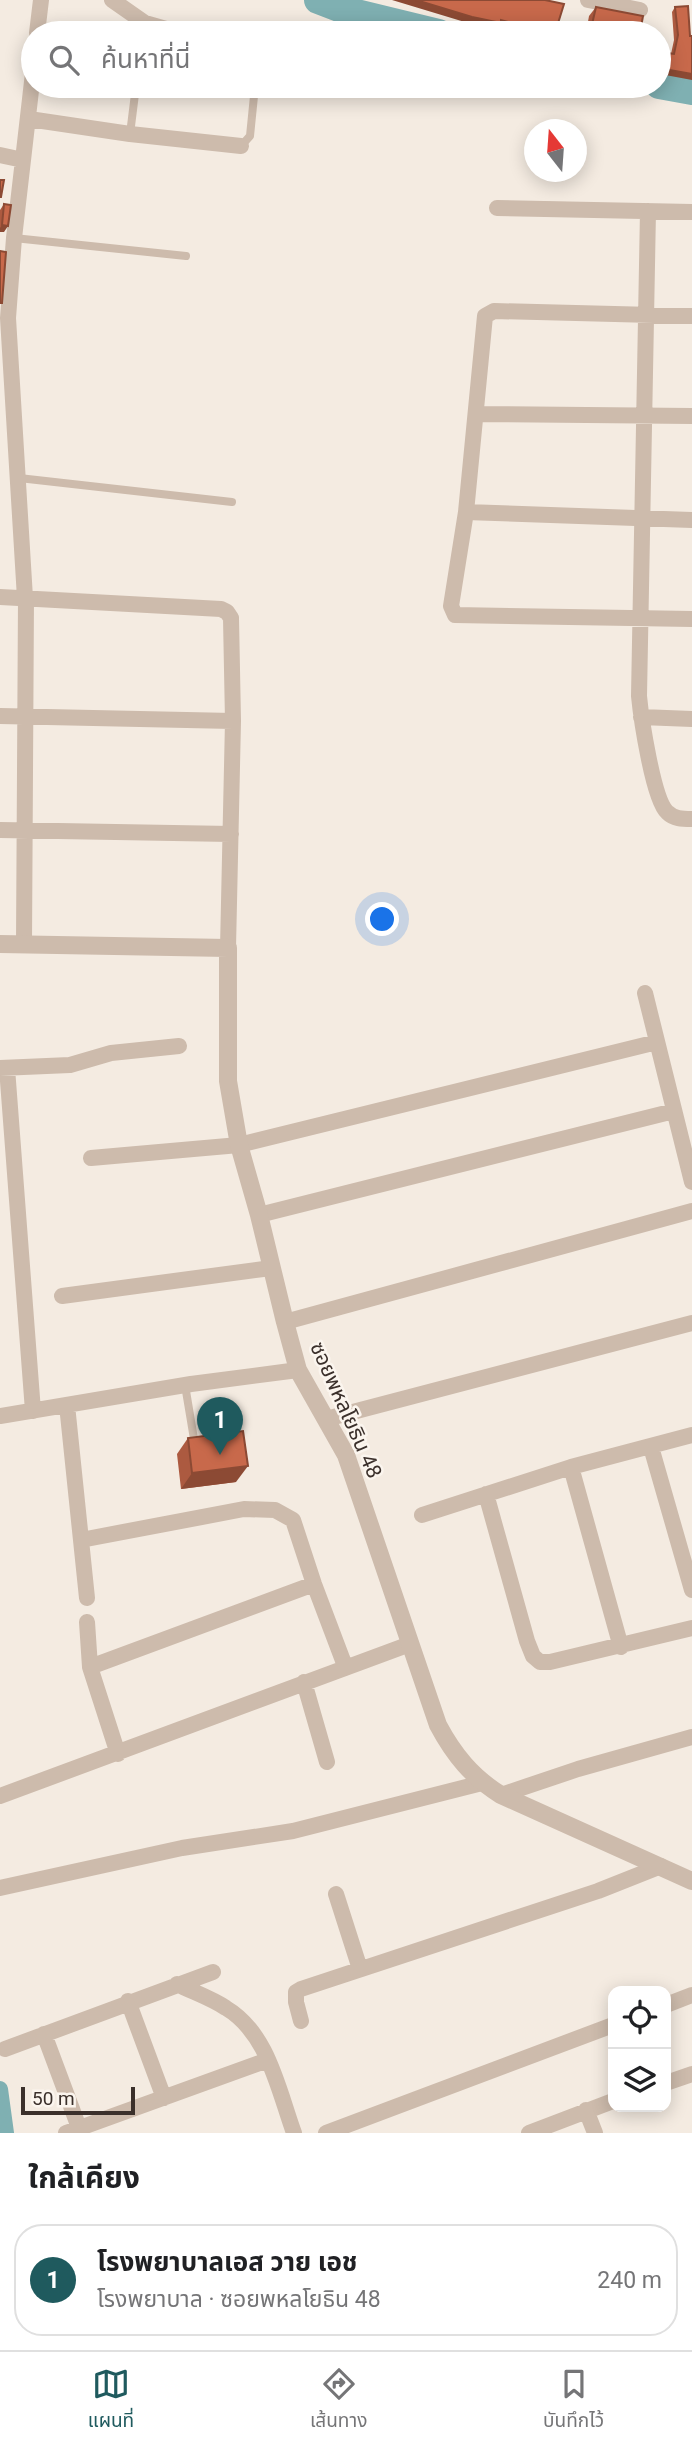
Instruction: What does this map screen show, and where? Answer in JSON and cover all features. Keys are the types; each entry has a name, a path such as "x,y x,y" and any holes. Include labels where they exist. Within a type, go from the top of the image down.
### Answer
{"street":[{"path":"38,21 41,0"},
{"path":"112,0 136,21"},
{"path":"588,0 640,9"},
{"path":"24,944 26,598 8,318 13,239 31,98"},
{"path":"29,119 130,134 241,146"},
{"path":"0,155 23,160"},
{"path":"497,208 692,212"},
{"path":"648,211 639,696 641,717 663,808 676,818 692,820"},
{"path":"692,316 495,311 485,316 466,512 451,606 455,615 692,619"},
{"path":"475,414 692,416"},
{"path":"466,512 692,520"},
{"path":"0,597 221,609 227,612 231,618 233,722 228,948 0,944"},
{"path":"0,716 233,722"},
{"path":"641,717 692,719"},
{"path":"0,830 232,834"},
{"name":"ซอยพหลโยธิน 48","path":"228,948 228,1081 239,1145 285,1322 298,1370 346,1455 438,1725 459,1760 482,1783 501,1795 692,1881"},
{"path":"645,993 692,1182"},
{"path":"91,1158 239,1145 657,1042"},
{"path":"33,1411 4,1068 70,1065 111,1052 179,1046"},
{"path":"259,1215 674,1111"},
{"path":"285,1322 692,1212"},
{"path":"62,1296 271,1268"},
{"path":"326,1419 692,1323"},
{"path":"0,1416 185,1385 298,1370"},
{"path":"67,1405 87,1598"},
{"path":"422,1515 571,1467 692,1434"},
{"path":"650,1447 692,1590"},
{"path":"571,1467 621,1647"},
{"path":"486,1494 533,1656 540,1662 621,1647 692,1628"},
{"path":"80,1540 244,1509 275,1510 293,1520 345,1667"},
{"path":"90,1667 314,1584"},
{"path":"87,1622 90,1667 118,1754"},
{"path":"0,1796 410,1644"},
{"path":"304,1682 327,1762"},
{"path":"501,1795 578,1769 692,1738"},
{"path":"0,1888 182,1848 312,1827 482,1783"},
{"path":"302,2021 296,2003 296,1992 598,1891 661,1866"},
{"path":"336,1894 360,1969"},
{"path":"5,2049 128,2001 213,1972"},
{"path":"177,1984 226,2008 246,2023 259,2040 268,2060 293,2133"},
{"path":"671,2003 692,1995"},
{"path":"128,2001 164,2098"},
{"path":"326,2133 608,2027"},
{"path":"44,2034 75,2132 268,2060"},
{"path":"671,2081 689,2075 692,2092"},
{"path":"529,2133 608,2103"},
{"path":"586,2110 595,2133"}],"lane":[{"path":"130,134 134,98"},
{"path":"241,146 250,136 254,98"},
{"path":"13,239 186,256"},
{"path":"19,478 232,502"},
{"path":"185,1385 194,1439 209,1440"}],"building":[{"path":"416,0 545,0 564,4 559,21 491,21"},
{"path":"688,6 692,36 692,74 671,70 671,54 674,54 678,35 675,7"},
{"path":"596,7 643,16 642,21 593,21"},
{"path":"0,180 4,180 1,197 0,197"},
{"path":"4,204 11,205 8,226 2,225"},
{"path":"0,251 6,252 2,303 0,303"},
{"path":"243,1431 248,1466 192,1473 188,1438"}],"waterway":[{"path":"318,0 344,10 389,21"},
{"path":"671,87 692,91"},
{"path":"0,2089 6,2133"}],"place":[{"name":"โรงพยาบาลเอส วาย เอช","path":"220,1455"}]}
